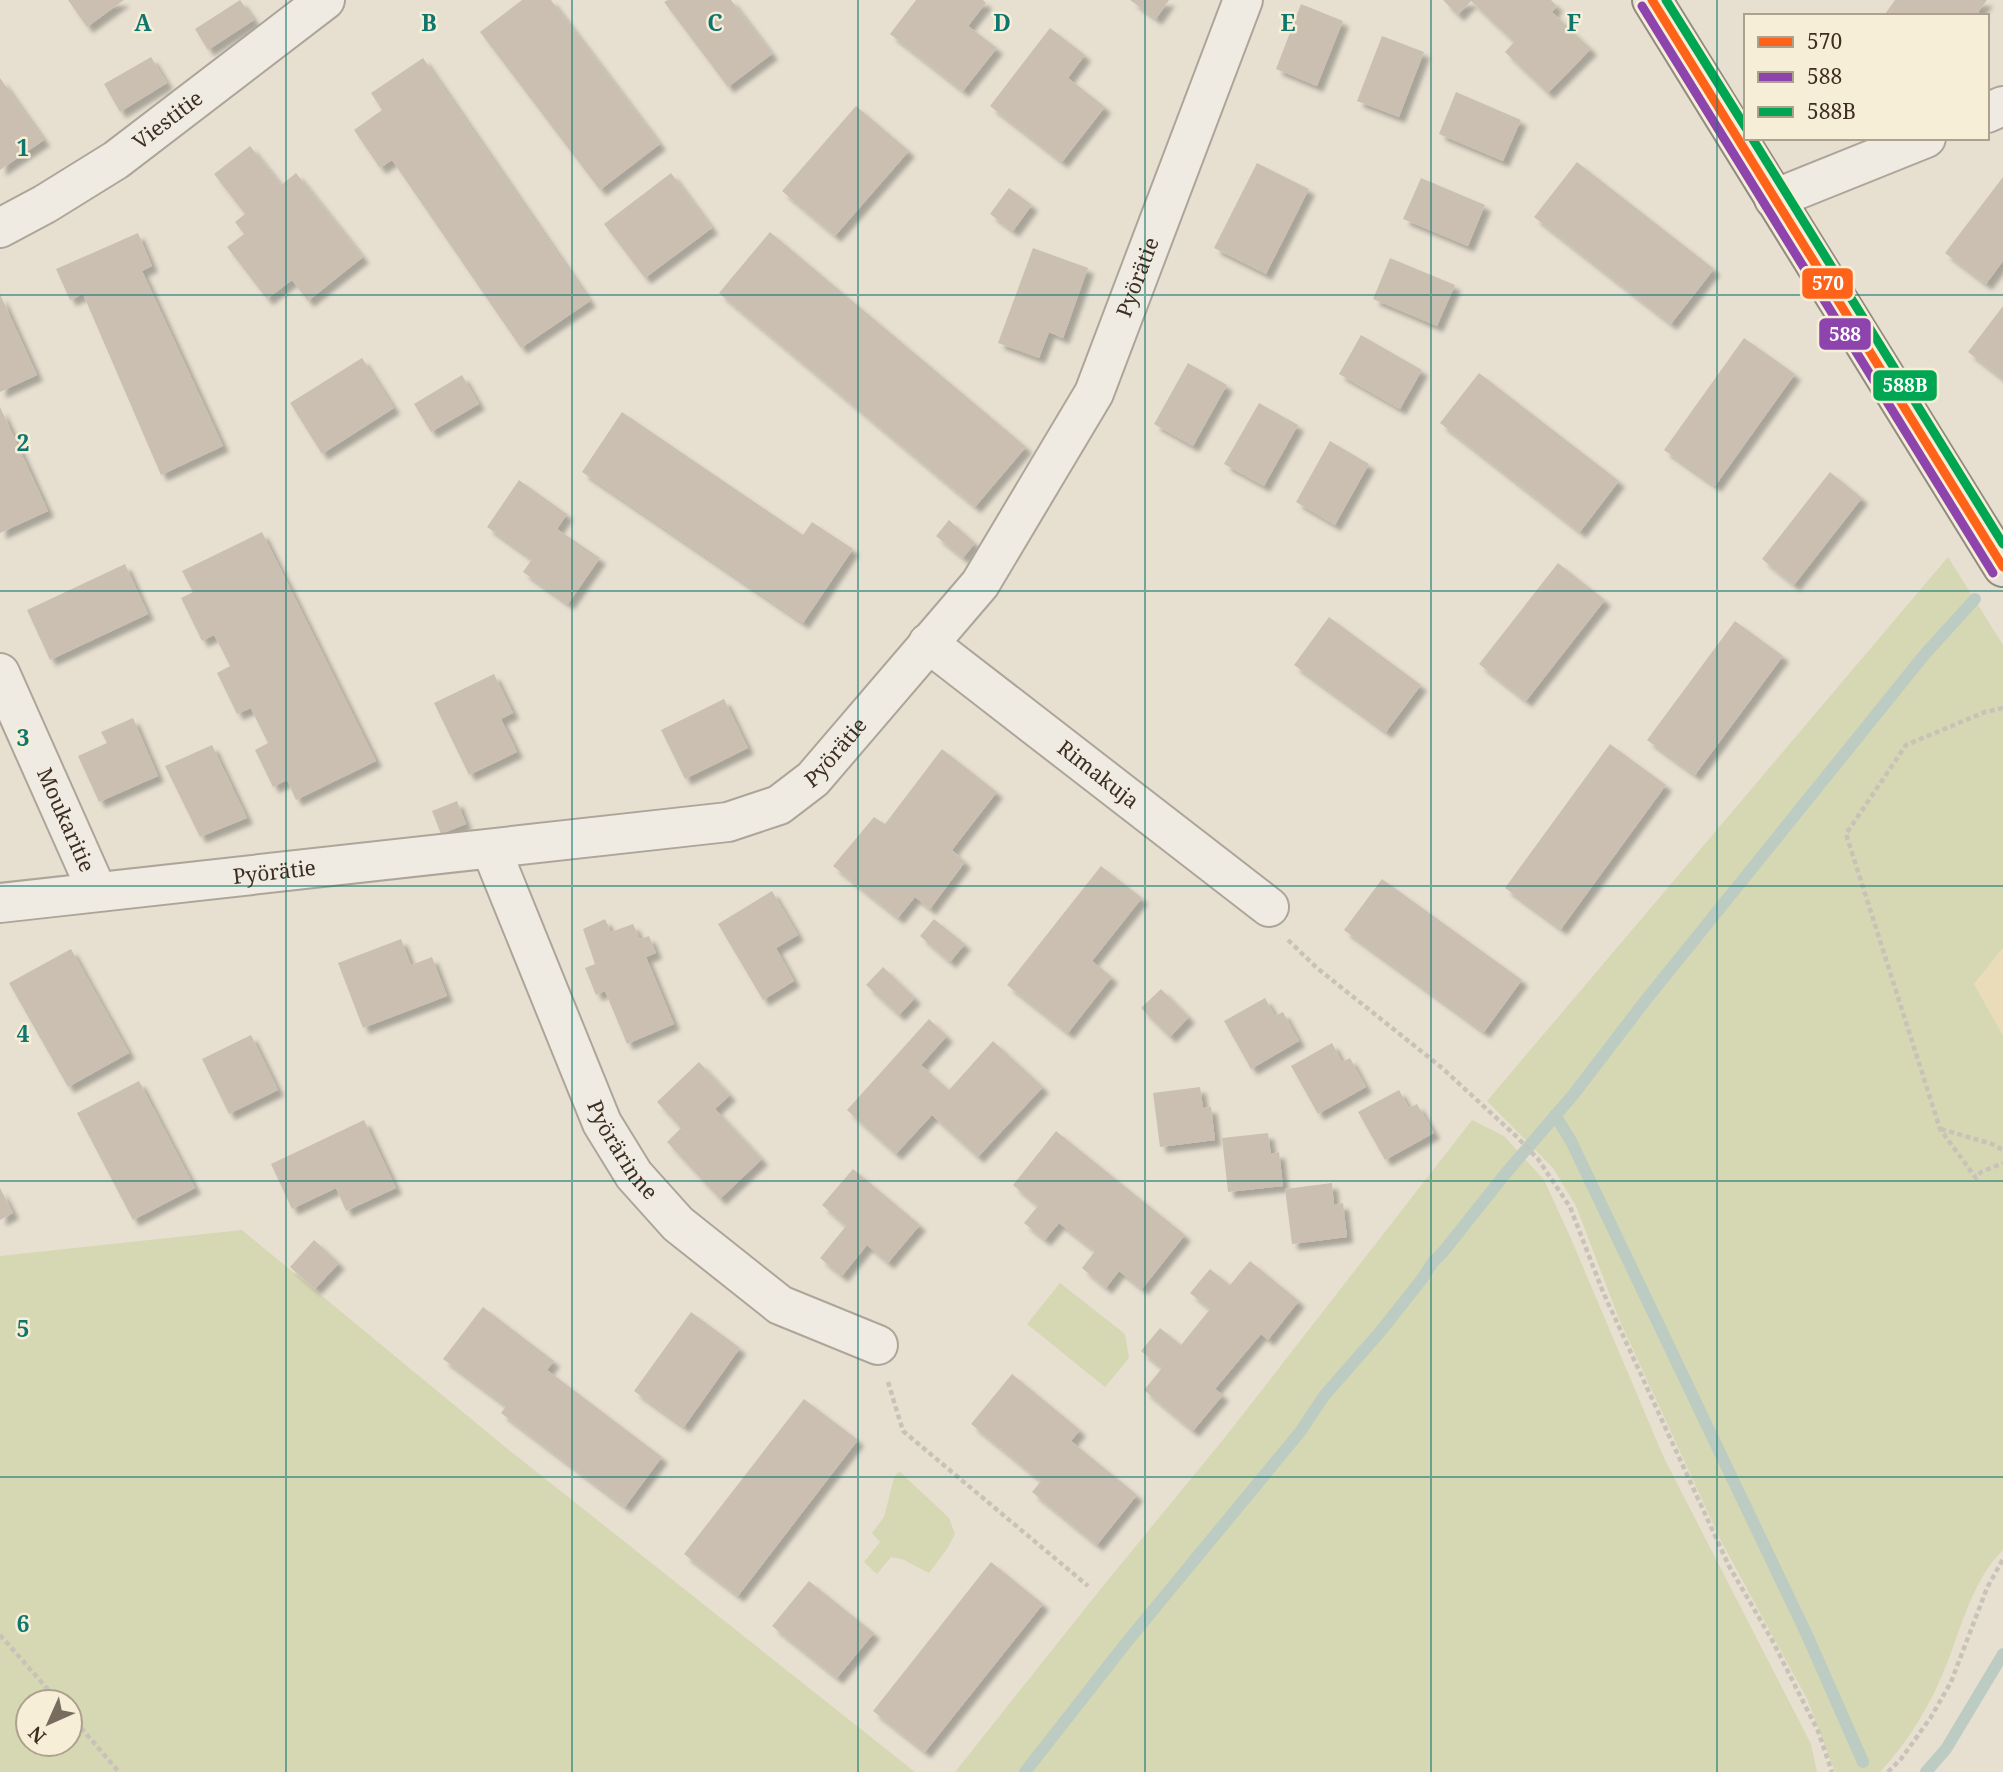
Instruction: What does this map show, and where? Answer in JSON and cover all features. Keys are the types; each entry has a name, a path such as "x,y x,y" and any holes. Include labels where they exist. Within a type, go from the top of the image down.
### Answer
{"main road":[{"path":"1652,0 2003,567"}],"street":[{"name":"Viestitie","path":"0,228 116,160 325,0"},
{"name":"Pyörätie","path":"0,903 728,822 779,806 813,779 981,584 1094,393 1243,0"},
{"path":"1774,199 1921,140"},
{"name":"Rimakuja","path":"928,643 1269,907"},
{"name":"Moukaritie","path":"0,673 97,891"},
{"name":"Pyörärinne","path":"491,849 603,1123 634,1175 678,1224 780,1306 878,1345"}],"path":[{"path":"2003,708 1985,712 1906,745 1846,834 1940,1129 1976,1178 1981,1172 2003,1163"},
{"path":"1269,907 1289,941 1317,968 1441,1067 1516,1136 1538,1159 1570,1207 1603,1292 1729,1566 1772,1640 1812,1720 1832,1772"},
{"path":"1940,1129 1951,1130 2003,1150"},
{"path":"878,1345 903,1431 1088,1586"},
{"path":"1888,1772 1901,1759 1931,1717 1951,1682 1987,1588 2003,1559"},
{"path":"0,1635 47,1688"},
{"path":"84,1731 119,1772"}],"green space":[{"path":"1948,557 2003,645 2003,948 1974,984 2003,1035 2003,1550 1976,1588 1935,1691 1901,1747 1880,1772 1835,1772 1807,1699 1721,1541 1619,1319 1576,1206 1553,1168 1487,1101"},
{"path":"1472,1120 1504,1136 1544,1180 1664,1458 1811,1744 1817,1772 955,1772 1226,1436"},
{"path":"242,1230 504,1446 915,1772 0,1772 0,1256"},
{"path":"1060,1283 1125,1334 1129,1358 1105,1387 1027,1324"},
{"path":"899,1471 949,1518 955,1534 929,1573 902,1559 891,1557 877,1574 864,1562 880,1542 872,1533 884,1517 894,1478"}],"sand":[{"path":"2003,948 2003,1035 1974,984"}],"building":[{"path":"68,0 124,0 87,27"},
{"path":"240,0 254,20 208,50 195,29"},
{"path":"522,0 551,0 660,144 600,190 480,32"},
{"path":"731,0 772,54 728,87 664,2"},
{"path":"916,0 983,0 986,3 968,26 997,48 963,91 890,34"},
{"path":"1130,0 1169,0 1156,19"},
{"path":"1443,0 1551,0 1557,6 1552,12 1591,49 1548,93 1505,52 1514,42 1471,1 1458,15"},
{"path":"1895,0 1987,0 1978,12 1980,14 1885,14"},
{"path":"1301,4 1343,21 1317,86 1276,69"},
{"path":"1050,28 1085,55 1068,78 1105,107 1062,162 990,106"},
{"path":"1382,36 1424,52 1399,117 1357,101"},
{"path":"151,57 167,83 120,112 104,84"},
{"path":"423,58 590,301 521,348 392,160 380,168 354,130 382,110 371,93"},
{"path":"0,78 44,140 0,170"},
{"path":"1456,92 1521,120 1503,161 1439,134"},
{"path":"856,106 909,151 835,236 782,191"},
{"path":"250,146 281,185 296,173 363,257 308,301 292,280 267,299 227,247 244,234 235,222 245,214 214,174"},
{"path":"1577,162 1714,269 1671,324 1534,217"},
{"path":"1257,163 1309,189 1266,274 1214,248"},
{"path":"671,173 712,228 645,278 604,224"},
{"path":"2003,177 2003,261 1986,284 1945,253"},
{"path":"1421,178 1485,205 1468,246 1403,219"},
{"path":"1009,188 1032,205 1013,231 990,214"},
{"path":"770,232 1026,447 975,507 719,293"},
{"path":"138,233 152,266 142,271 223,446 161,475 83,294 70,300 56,269"},
{"path":"1033,248 1088,268 1063,338 1049,332 1039,358 998,343"},
{"path":"1390,258 1455,285 1437,326 1373,299"},
{"path":"0,294 37,375 0,392"},
{"path":"2003,306 2003,379 1968,352"},
{"path":"1361,335 1422,370 1400,409 1339,374"},
{"path":"1744,338 1795,374 1715,486 1664,450"},
{"path":"362,358 394,408 322,454 290,403"},
{"path":"1188,363 1227,385 1193,446 1154,424"},
{"path":"1479,373 1619,481 1580,532 1440,423"},
{"path":"462,375 479,404 431,432 414,404"},
{"path":"1259,403 1298,425 1264,486 1224,464"},
{"path":"0,407 48,511 0,533"},
{"path":"622,412 803,535 812,522 853,549 803,623 582,472"},
{"path":"1330,441 1369,464 1335,525 1296,502"},
{"path":"1830,472 1862,498 1794,585 1762,559"},
{"path":"519,480 567,514 557,529 600,558 568,604 523,572 532,559 487,527"},
{"path":"949,520 975,543 963,558 936,536"},
{"path":"262,532 376,761 296,800 287,780 273,787 255,750 268,743 251,708 237,714 217,673 230,666 214,635 202,641 181,598 193,592 182,571"},
{"path":"1558,563 1605,600 1526,701 1479,664"},
{"path":"125,564 148,614 50,660 27,610"},
{"path":"1329,617 1421,685 1386,732 1294,665"},
{"path":"1735,621 1783,656 1695,775 1647,740"},
{"path":"494,674 513,713 501,719 517,752 469,775 434,703"},
{"path":"724,699 748,748 685,779 661,730"},
{"path":"133,718 158,776 99,802 78,756 107,743 101,732"},
{"path":"1610,744 1666,785 1561,929 1505,888"},
{"path":"212,745 247,818 200,837 165,766"},
{"path":"942,749 997,792 952,850 965,862 930,909 915,897 898,918 833,866 874,817 885,824"},
{"path":"457,801 466,824 441,834 432,811"},
{"path":"1101,866 1142,898 1092,961 1112,977 1068,1033 1007,985"},
{"path":"1382,879 1522,980 1484,1032 1344,930"},
{"path":"772,891 798,935 776,948 794,981 763,1000 718,924"},
{"path":"605,919 611,932 633,924 640,939 649,936 656,953 646,957 674,1024 627,1044 605,991 596,995 585,968 595,964 583,929"},
{"path":"934,919 965,944 950,962 920,936"},
{"path":"401,939 411,965 432,957 447,996 363,1028 338,963"},
{"path":"71,949 129,1053 68,1087 9,983"},
{"path":"883,967 915,998 899,1015 866,985"},
{"path":"1161,989 1189,1017 1170,1037 1141,1008"},
{"path":"1265,998 1275,1016 1283,1012 1299,1041 1251,1069 1224,1021"},
{"path":"929,1019 947,1036 921,1065 949,1090 993,1041 1043,1087 978,1157 932,1115 896,1154 847,1110"},
{"path":"251,1035 278,1090 229,1114 202,1059"},
{"path":"1332,1043 1342,1062 1350,1058 1366,1087 1318,1114 1291,1066"},
{"path":"699,1062 730,1095 715,1109 762,1159 720,1199 667,1142 681,1128 657,1102"},
{"path":"139,1081 195,1188 133,1220 77,1113"},
{"path":"1200,1087 1203,1108 1211,1107 1215,1140 1160,1147 1153,1093"},
{"path":"1399,1090 1409,1108 1417,1104 1434,1133 1385,1160 1358,1112"},
{"path":"364,1120 396,1188 346,1211 336,1188 292,1209 271,1164"},
{"path":"1056,1131 1185,1235 1142,1289 1119,1271 1106,1288 1082,1268 1095,1251 1059,1223 1045,1240 1024,1223 1038,1206 1013,1185"},
{"path":"1268,1133 1271,1154 1279,1152 1283,1186 1228,1192 1222,1138"},
{"path":"853,1169 920,1225 888,1263 867,1245 842,1276 820,1258 846,1226 822,1205"},
{"path":"1332,1183 1334,1205 1343,1203 1347,1237 1292,1244 1285,1189"},
{"path":"0,1188 13,1213 0,1220"},
{"path":"314,1240 339,1263 315,1289 290,1267"},
{"path":"1250,1261 1299,1301 1268,1340 1261,1334 1215,1389 1223,1395 1193,1431 1144,1390 1162,1368 1141,1351 1160,1328 1181,1345 1210,1309 1190,1293 1210,1269 1230,1285"},
{"path":"483,1307 554,1361 547,1370 662,1457 625,1507 501,1413 506,1406 443,1359"},
{"path":"691,1312 740,1348 684,1427 634,1391"},
{"path":"1012,1374 1080,1430 1071,1441 1137,1495 1097,1545 1032,1492 1041,1481 971,1424"},
{"path":"804,1399 858,1440 738,1596 684,1554"},
{"path":"991,1562 1043,1604 925,1752 873,1711"},
{"path":"809,1581 874,1633 837,1678 772,1626"}],"waterway":[{"path":"1025,1772 1126,1643 1300,1432 1324,1396 1380,1332 1433,1262 1573,1095 1645,1001 1925,654 1975,599"},
{"path":"1555,1115 1571,1141 1807,1635 1863,1762"},
{"path":"1926,1772 1946,1749 2003,1654"}],"transit line":[{"name":"570","path":"1652,0 2003,567"},
{"name":"588B","path":"1666,0 1744,125"},
{"name":"588","path":"1642,6 1993,573"},
{"name":"588B","path":"1753,140 2003,544"}]}
